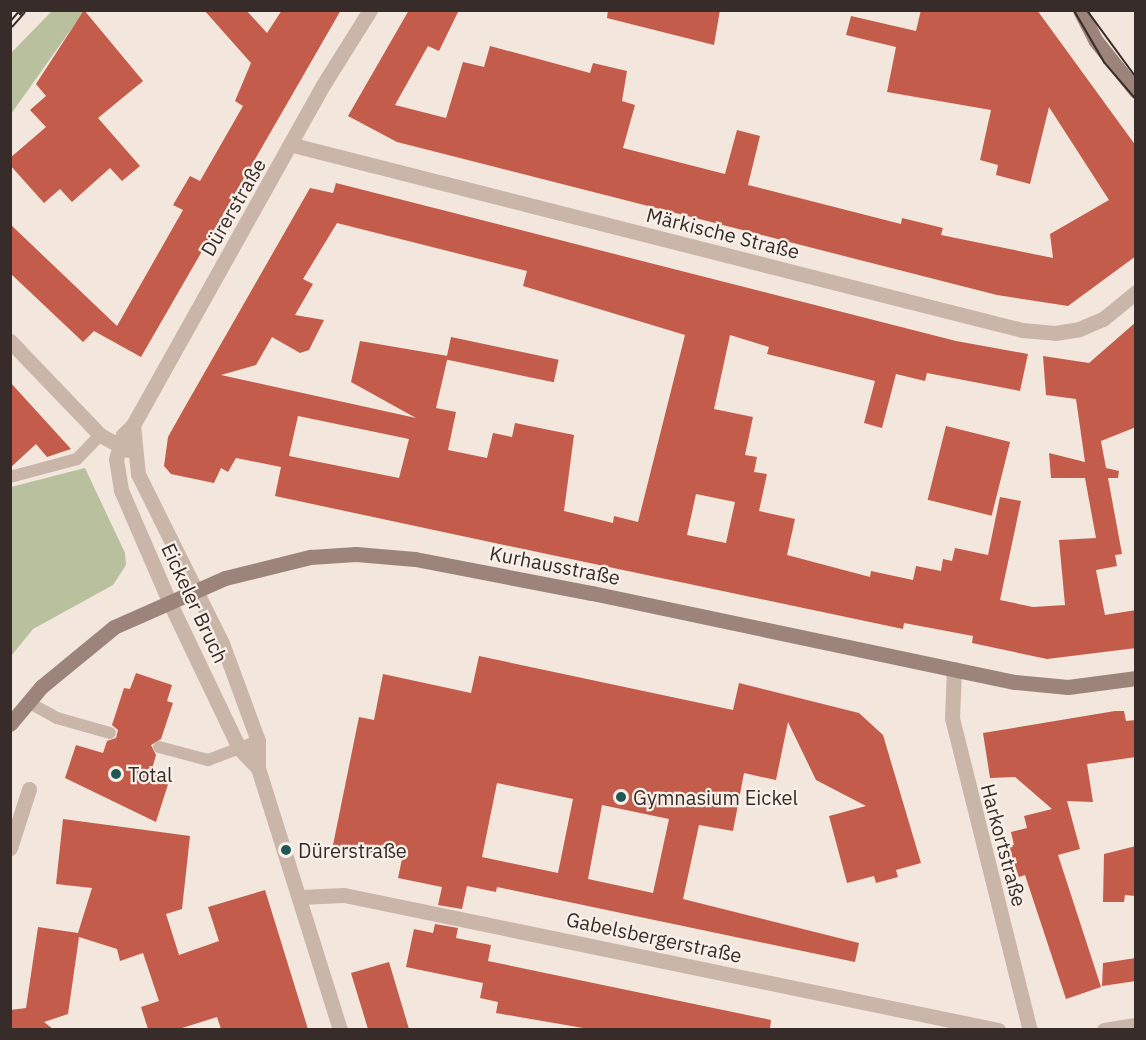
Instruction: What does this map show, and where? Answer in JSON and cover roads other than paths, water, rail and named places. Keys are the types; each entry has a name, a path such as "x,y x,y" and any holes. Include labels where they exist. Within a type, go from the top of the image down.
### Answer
{"street":[{"name":"Dürerstraße","path":"133,425 370,10"},
{"path":"1080,10 1096,41 1136,91"},
{"name":"Märkische Straße","path":"292,145 1022,330 1055,333 1079,328 1103,318 1136,292"},
{"path":"10,341 100,435 118,447 134,453"},
{"path":"118,447 133,425"},
{"name":"Eickeler Bruch","path":"133,425 134,453 138,474 197,588 258,741 258,768 340,1029"},
{"name":"Eickeler Bruch","path":"118,447 121,490 169,601 239,748 258,768"},
{"name":"Kurhausstraße","path":"10,724 28,702 88,645 114,627 197,588 310,557 356,554 415,559 1045,687 1136,678"},
{"name":"Harkortstraße","path":"954,669 952,718 1030,1029"},
{"path":"10,848 29,789"},
{"name":"Gabelsbergerstraße","path":"300,897 344,895 998,1029"},
{"path":"1104,1029 1136,1025"}],"lane":[{"path":"10,477 77,459 100,435"},
{"path":"28,702 57,718 110,733"},
{"path":"159,747 208,760 258,741"}],"tram line":[{"path":"1074,10 1105,63 1136,99"},
{"path":"1087,10 1136,77"}],"railway":[{"path":"10,25 23,10"}],"place":[{"name":"Total","path":"116,774"},
{"name":"Gymnasium Eickel","path":"621,797"},
{"name":"Dürerstraße","path":"286,850"}]}
